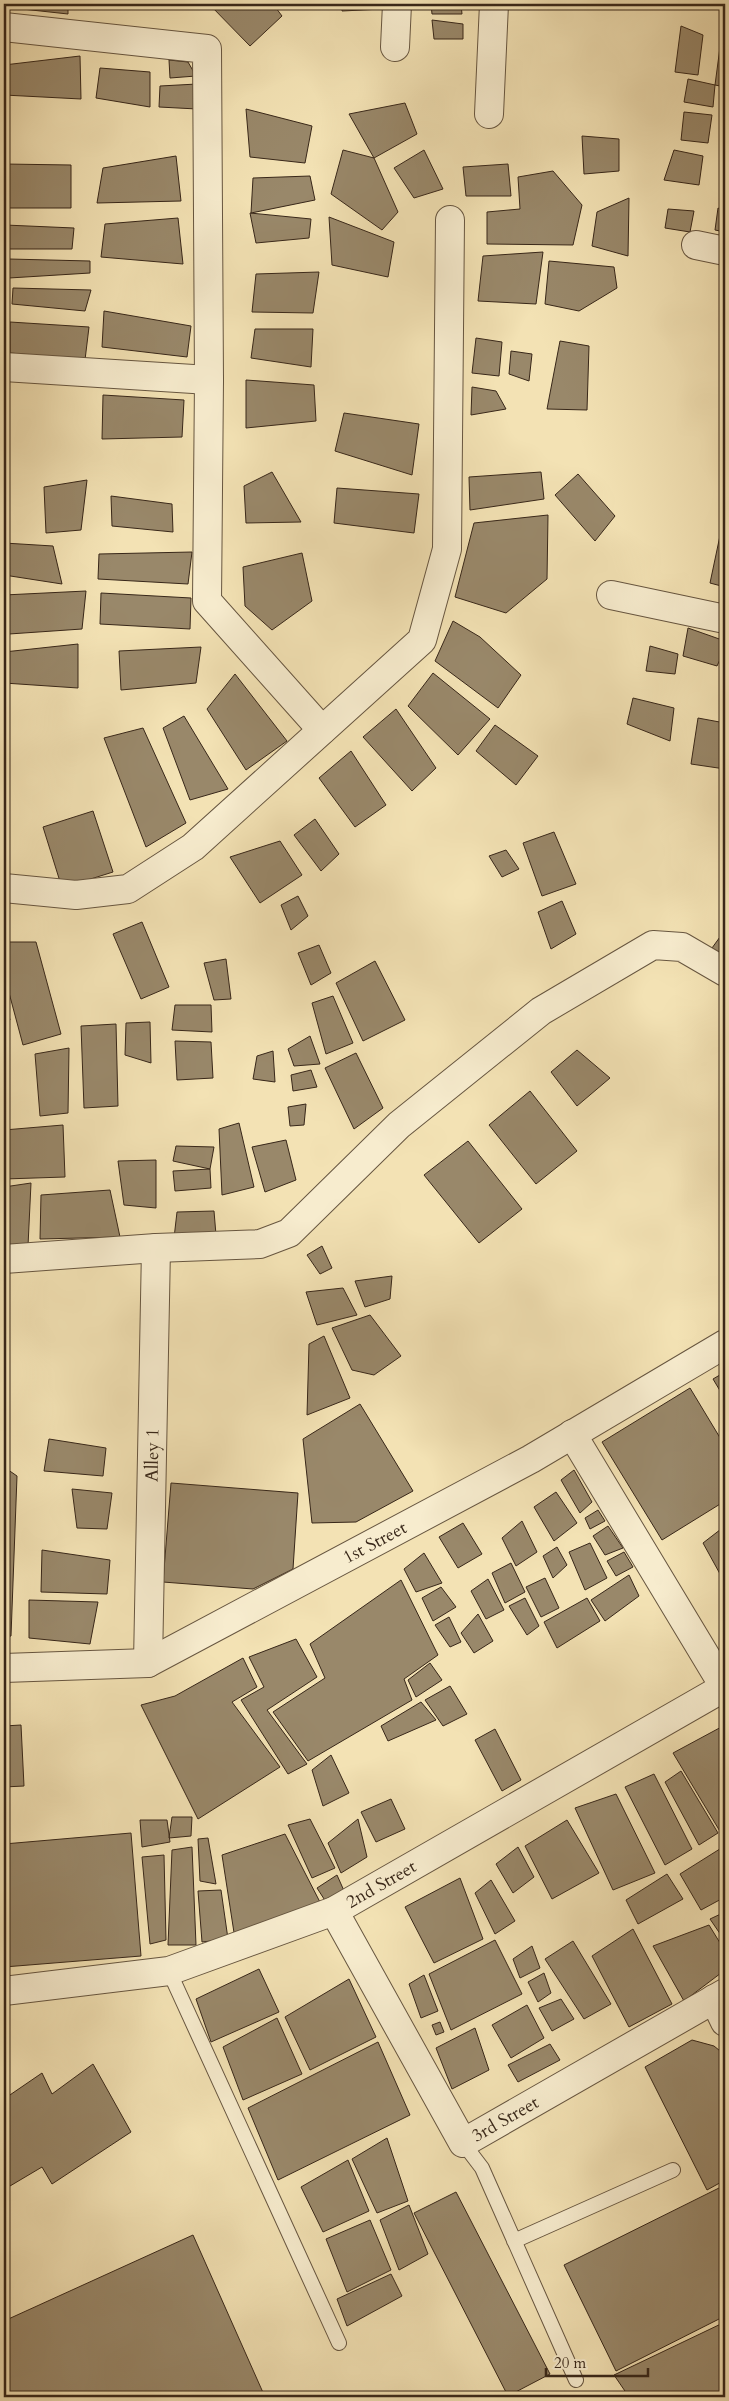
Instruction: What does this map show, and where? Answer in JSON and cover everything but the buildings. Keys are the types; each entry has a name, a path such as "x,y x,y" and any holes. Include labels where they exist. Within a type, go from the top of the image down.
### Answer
{"street":[{"path":"395,47 396,4"},
{"path":"489,114 494,4"},
{"path":"4,27 207,49 209,380 207,601 322,730"},
{"path":"4,888 76,895 128,889 193,847 422,640 447,549 450,220"},
{"path":"696,245 725,250"},
{"path":"4,367 209,380"},
{"path":"611,595 725,619"},
{"path":"4,1259 156,1248 260,1244 289,1233 399,1125 541,1011 653,946 682,948 725,972"},
{"name":"Alley 1","path":"148,1663 156,1248"},
{"name":"1st Street","path":"4,1668 148,1663 531,1458 725,1344"},
{"path":"572,1434 725,1688"},
{"name":"2nd Street","path":"4,1991 168,1971 334,1911 725,1688"},
{"name":"3rd Street","path":"334,1911 463,2143 721,2005"}],"lane":[{"path":"168,1971 339,2343"},
{"path":"463,2143 482,2168 576,2380"},
{"path":"514,2241 673,2170"}]}
